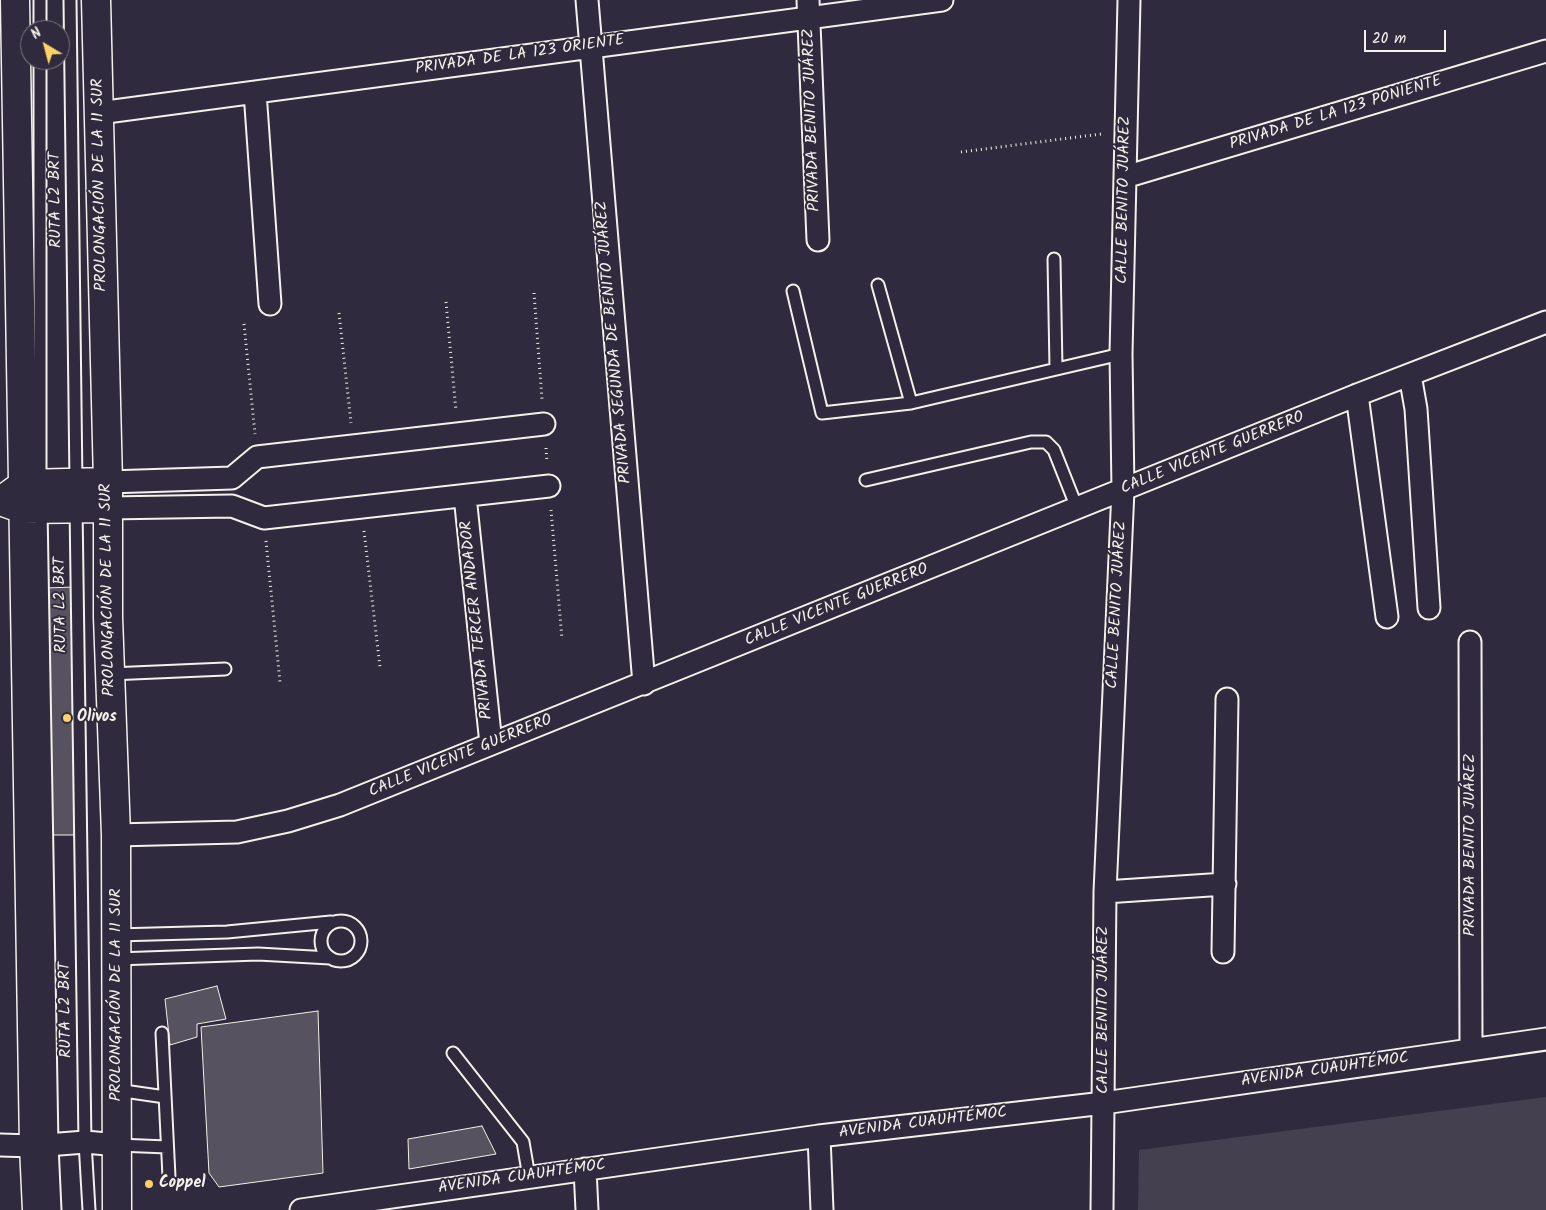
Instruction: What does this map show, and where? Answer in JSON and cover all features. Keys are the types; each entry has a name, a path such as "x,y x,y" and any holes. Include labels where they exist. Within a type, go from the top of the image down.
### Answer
{"main road":[{"path":"14,0 18,30 26,498 43,1146 37,1210"},
{"name":"PROLONGACIÓN DE LA 11 SUR","path":"96,0 108,495 110,674 116,836 117,1210"},
{"path":"26,498 108,495"}],"street":[{"name":"PRIVADA SEGUNDA DE BENITO JUÁREZ","path":"587,0 644,684"},
{"name":"PRIVADA DE LA 123 ORIENTE","path":"99,112 591,47 808,9 942,0"},
{"name":"CALLE BENITO JUÁREZ","path":"1102,1210 1105,892 1123,490 1121,354 1129,0"},
{"name":"PRIVADA BENITO JUÁREZ","path":"808,9 818,240"},
{"name":"PRIVADA DE LA 123 PONIENTE","path":"1125,177 1546,50"},
{"path":"255,92 270,304"},
{"name":"CALLE VICENTE GUERRERO","path":"116,836 237,832 288,821 340,805 1357,395 1546,322"},
{"path":"1410,375 1416,409 1429,608"},
{"path":"1357,395 1387,617"},
{"path":"108,495 232,478 257,457 544,424"},
{"path":"232,478 232,506"},
{"path":"108,495 232,506 264,518 549,486"},
{"name":"PRIVADA TERCER ANDADOR","path":"465,496 491,744"},
{"name":"PRIVADA BENITO JUÁREZ","path":"1470,642 1471,1049"},
{"path":"1223,952 1227,699"},
{"path":"1105,892 1225,884"},
{"name":"AVENIDA CUAUHTÉMOC","path":"301,1210 356,1206 529,1177 818,1136 1104,1103 1546,1039"},
{"path":"818,1136 822,1210"},
{"path":"0,1146 43,1146 85,1142 118,1145"},
{"path":"586,1169 587,1210"}],"lane":[{"path":"18,30 40,0"},
{"name":"RUTA L2 BRT","path":"70,0 85,1142 90,1210"},
{"name":"RUTA L2 BRT","path":"26,498 40,70"},
{"path":"1054,259 1056,368"},
{"path":"878,285 911,403"},
{"path":"794,291 822,413 911,403 1121,354"},
{"path":"866,480 1031,442 1046,442 1054,450 1078,508"},
{"path":"110,674 225,669"},
{"path":"341,920 350,922 357,928 361,937 360,946 356,954 348,960 338,961 330,958 117,947 227,932 341,920"},
{"path":"330,958 323,952 321,936 331,922"},
{"path":"162,1033 169,1177"},
{"path":"453,1053 523,1142 529,1177"},
{"path":"117,1090 165,1097"},
{"path":"118,1145 167,1147"},
{"path":"43,1146 55,1210"}],"path":[{"path":"961,152 1126,130"},
{"path":"446,302 459,434"},
{"path":"338,313 354,446"},
{"path":"244,324 257,457"},
{"path":"362,508 380,667"},
{"path":"264,518 280,682"}],"shaded area":[{"path":"1546,1097 1546,1210 1138,1210 1139,1150"}],"building":[{"path":"74,587 80,835 51,835 45,588"},
{"path":"217,986 226,1019 197,1024 197,1037 170,1045 165,999"},
{"path":"318,1011 323,1173 219,1187 209,1173 201,1027"},
{"path":"482,1126 496,1154 409,1169 408,1139"}],"place":[{"name":"Olivos","path":"67,718"},
{"name":"Coppel","path":"149,1184"}]}
